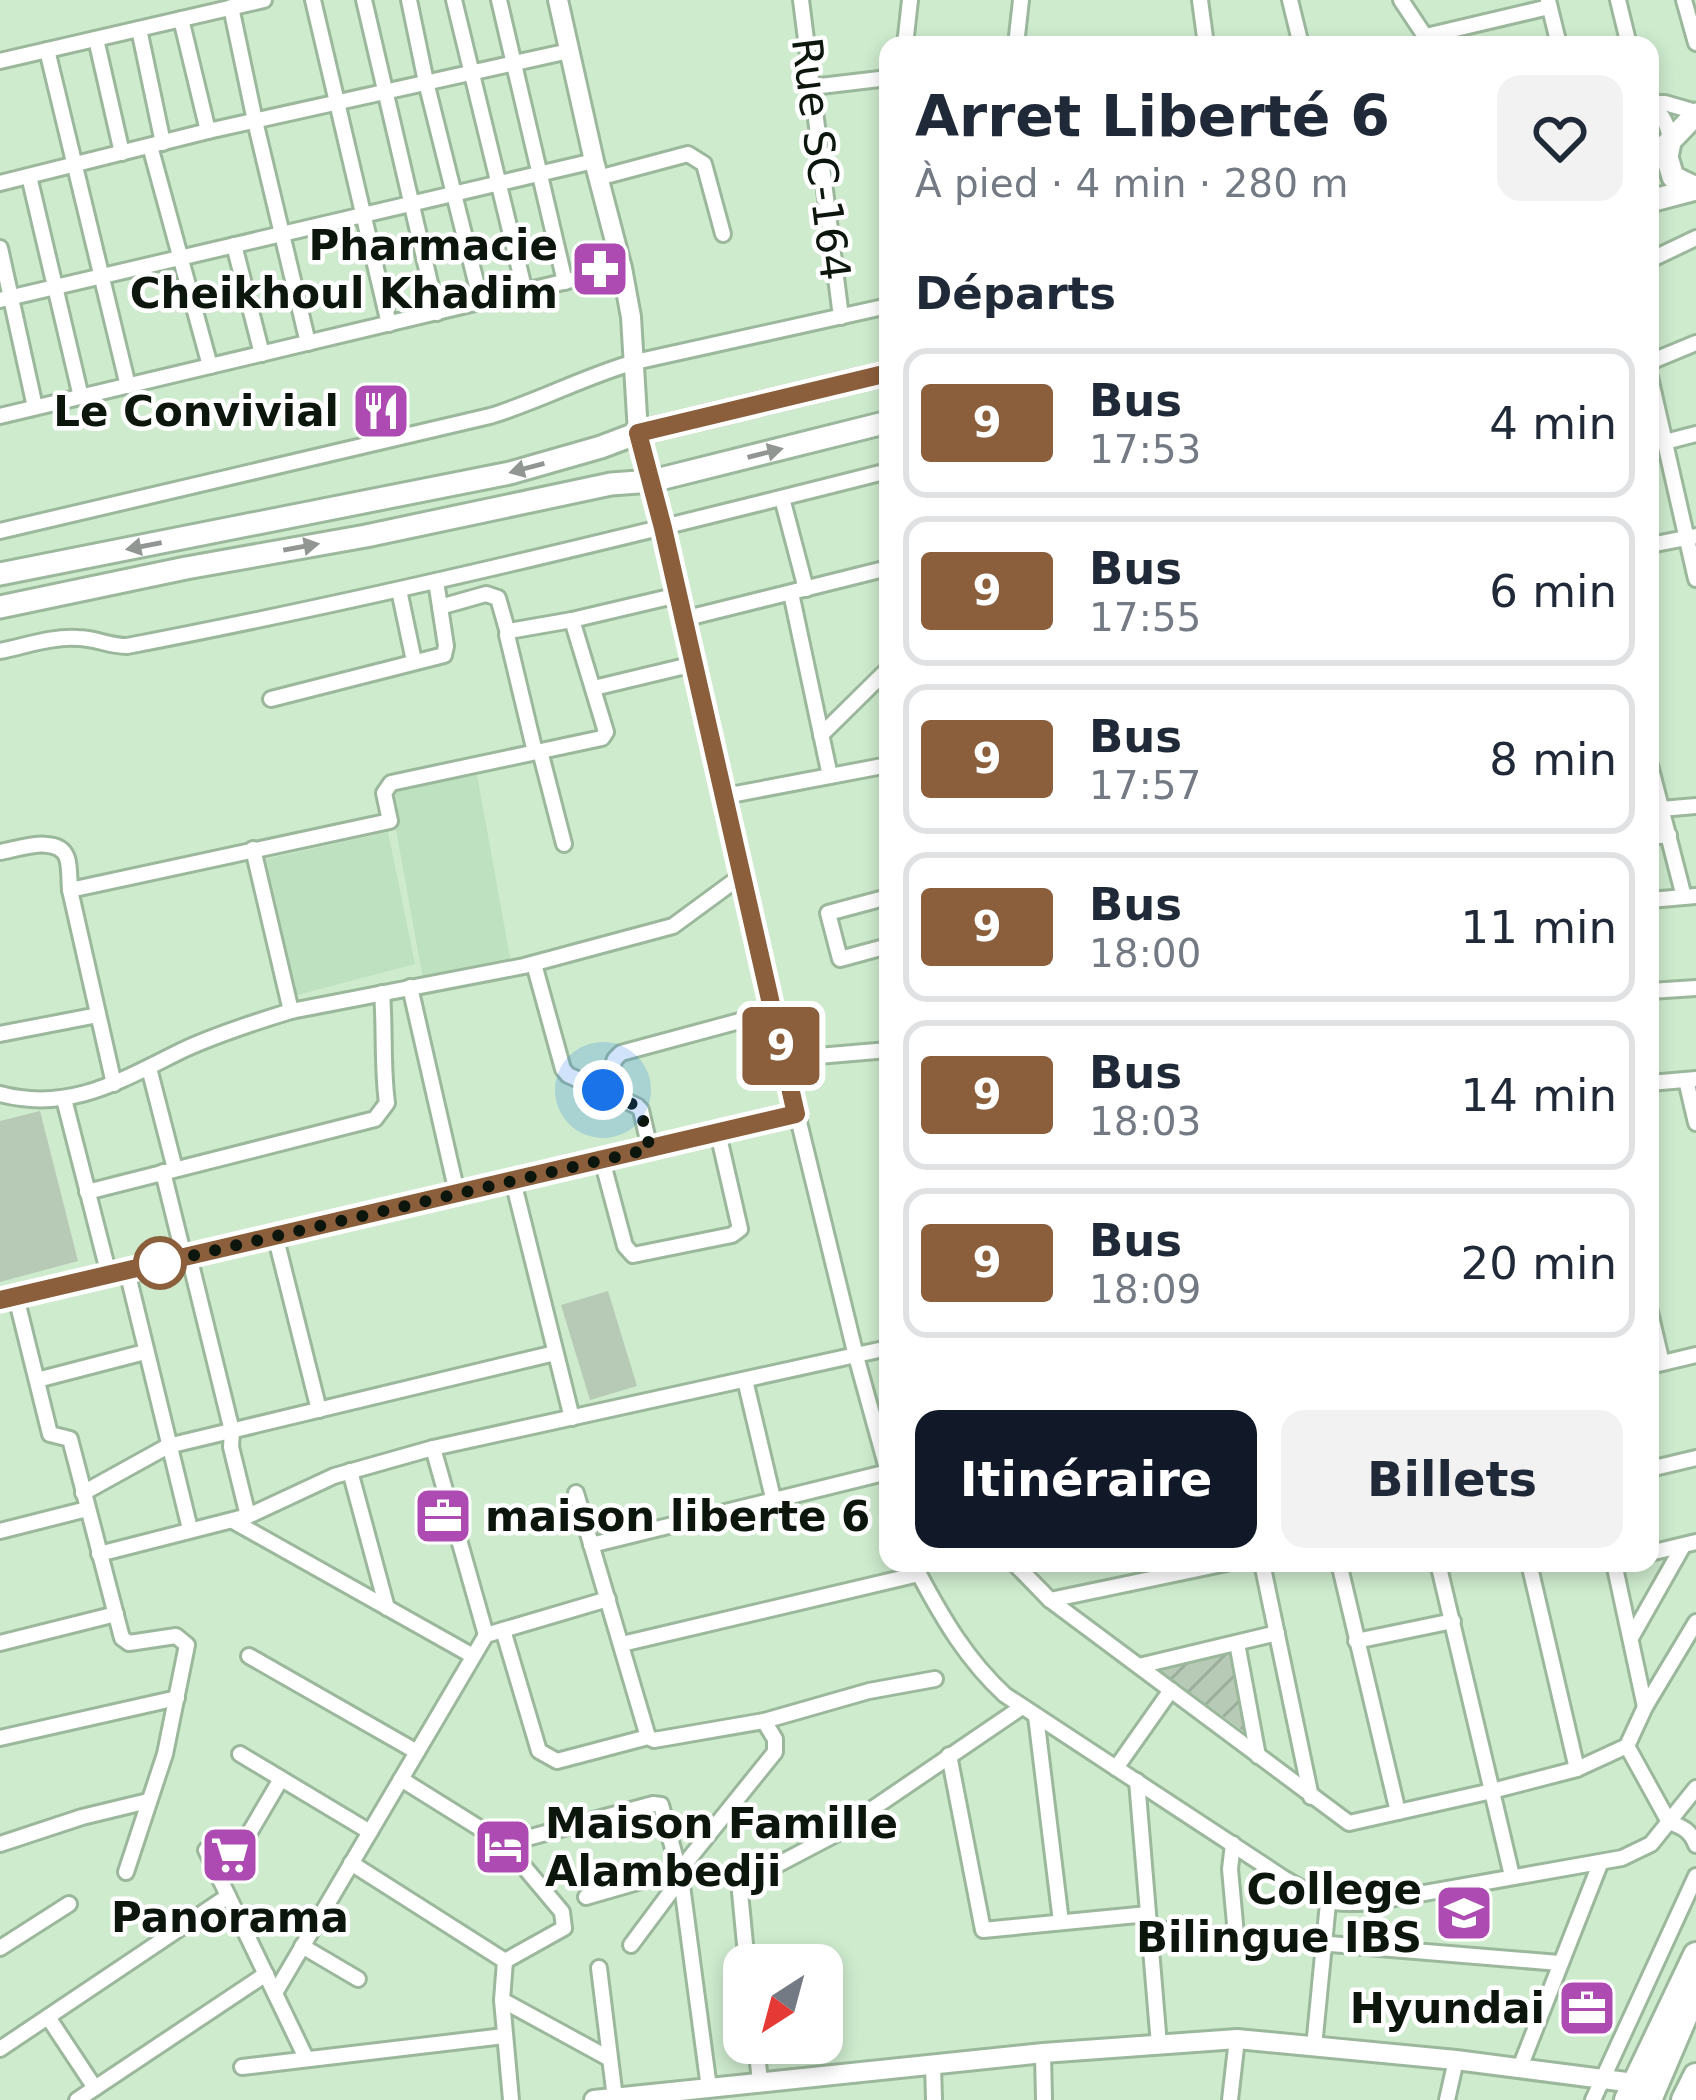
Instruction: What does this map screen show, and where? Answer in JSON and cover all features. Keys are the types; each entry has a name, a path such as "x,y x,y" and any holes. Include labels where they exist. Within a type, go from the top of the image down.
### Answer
{"highway":[{"path":"1637,2094 1696,1954"},
{"path":"1637,2094 1696,1990"},
{"path":"1684,2100 1696,2075"}],"main road":[{"path":"1659,153 1696,113"},
{"path":"1670,141 1667,157 1673,177 1696,189"},
{"path":"1659,199 1696,189"},
{"path":"0,574 510,473 638,433 879,375"},
{"path":"0,607 611,484 652,481 879,424"}],"street":[{"path":"0,62 265,0"},
{"path":"314,0 389,324"},
{"path":"364,0 436,313"},
{"path":"409,0 481,302"},
{"path":"454,0 525,292"},
{"path":"499,0 565,282"},
{"path":"557,0 622,268 635,362 638,433 796,1114 879,1439"},
{"name":"Rue SC-164","path":"801,0 842,317"},
{"path":"906,36 910,0"},
{"path":"1017,36 1021,0"},
{"path":"1200,0 1205,36"},
{"path":"1290,0 1299,36"},
{"path":"1401,0 1425,36"},
{"path":"1618,0 1627,36"},
{"path":"1684,0 1696,44"},
{"path":"1441,36 1548,3 1557,36"},
{"path":"231,7 308,343"},
{"path":"181,19 208,131"},
{"path":"139,28 157,145 210,366"},
{"path":"96,39 122,153"},
{"path":"47,50 128,386"},
{"path":"0,183 208,131 569,51"},
{"path":"812,87 879,79"},
{"path":"1659,103 1696,113"},
{"path":"1659,112 1669,128 1670,141"},
{"path":"6,299 540,174 688,154 704,164 723,233"},
{"path":"29,176 81,397"},
{"path":"1659,256 1696,238"},
{"path":"234,245 262,354"},
{"path":"0,248 6,299 35,407"},
{"path":"0,416 622,268"},
{"path":"0,530 490,416 635,362 879,308"},
{"path":"1659,358 1696,344"},
{"path":"1659,416 1691,537 1696,579"},
{"path":"1665,442 1696,434"},
{"path":"0,651 66,638 127,646 312,610 879,473"},
{"path":"782,498 830,776"},
{"path":"1659,543 1691,537"},
{"path":"683,619 879,570"},
{"path":"271,699 445,655 436,581"},
{"path":"399,590 414,662"},
{"path":"440,607 486,594 498,598 564,844"},
{"path":"508,633 678,596"},
{"path":"70,890 390,820 384,794 391,783 606,735 572,620"},
{"path":"594,688 694,664"},
{"path":"821,734 879,678"},
{"path":"725,796 879,767"},
{"path":"1659,801 1690,897 1659,899"},
{"path":"1661,809 1696,806"},
{"path":"1659,836 1669,835"},
{"path":"0,853 47,844 67,855 70,890 114,1084"},
{"path":"253,849 291,1011"},
{"path":"0,1094 25,1101 64,1100 114,1084 220,1034 291,1011 534,964 673,926 741,876"},
{"path":"879,899 828,913 841,958 879,948"},
{"path":"534,964 562,1069 632,1102 640,1110 650,1149"},
{"path":"410,987 457,1193"},
{"path":"1659,990 1696,988"},
{"path":"87,1192 375,1118 387,1103 382,993"},
{"path":"603,1090 621,1053 773,1012"},
{"path":"0,1034 98,1015"},
{"path":"784,1059 879,1054"},
{"path":"149,1068 187,1256 232,1431 240,1518"},
{"path":"1659,1082 1691,1080 1696,1123"},
{"path":"64,1100 110,1275"},
{"path":"126,1872 165,1754 187,1646 176,1636 124,1642 70,1438 50,1434 37,1380 8,1299 796,1114"},
{"path":"602,1160 625,1246 633,1255 733,1235 740,1229 718,1132"},
{"path":"513,1181 572,1418"},
{"path":"275,1235 319,1410"},
{"path":"127,1270 190,1529"},
{"path":"99,1554 240,1518 320,1481 433,1448 879,1350"},
{"path":"37,1380 145,1352"},
{"path":"0,1531 85,1501 168,1446 555,1353"},
{"path":"1659,1363 1696,1355"},
{"path":"745,1380 773,1498"},
{"path":"433,1448 486,1635"},
{"path":"1659,1467 1696,1458"},
{"path":"350,1471 387,1608"},
{"path":"591,1545 879,1474"},
{"path":"576,1493 648,1737"},
{"path":"240,1518 473,1656"},
{"path":"1659,1551 1689,1544"},
{"path":"1632,1636 1689,1544"},
{"path":"622,1644 905,1572"},
{"path":"919,1572 980,1672 1029,1712 1328,1903 1379,1901 1600,1864 1647,1848 1696,1788"},
{"path":"1023,1572 1050,1600 1349,1823 1577,1769 1627,1745 1696,1622"},
{"path":"1050,1600 1184,1572"},
{"path":"1264,1572 1311,1797"},
{"path":"1341,1572 1398,1812"},
{"path":"1440,1572 1512,1876"},
{"path":"1531,1572 1577,1769"},
{"path":"1616,1572 1646,1707"},
{"path":"275,1993 486,1635 608,1599"},
{"path":"0,1643 116,1614"},
{"path":"1356,1640 1453,1621"},
{"path":"503,1630 539,1751 557,1761 648,1737 654,1740 764,1721 869,1691 934,1679"},
{"path":"1139,1666 1277,1634"},
{"path":"1237,1643 1258,1756"},
{"path":"249,1656 417,1752"},
{"path":"1116,1768 1171,1690"},
{"path":"0,1738 178,1698"},
{"path":"745,1944 740,1892 754,1877 834,1835 949,1755 1029,1712"},
{"path":"1029,1712 1061,1922"},
{"path":"631,1945 776,1752 775,1739 764,1721"},
{"path":"1627,1745 1669,1822 1692,1835 1696,1845"},
{"path":"240,1754 370,1832"},
{"path":"949,1755 983,1930 1061,1922 1149,1921 1236,1935 1559,1963"},
{"path":"0,2049 225,1888 281,1779"},
{"path":"401,1779 505,1844 562,1912 564,1928 505,1961"},
{"path":"1137,1781 1159,2045"},
{"path":"0,1844 148,1801"},
{"path":"505,1844 656,1804 664,1808 680,1874 709,2087"},
{"path":"1232,1844 1236,1935"},
{"path":"206,1850 306,2058"},
{"path":"351,1863 505,1961"},
{"path":"1519,2070 1600,1864"},
{"path":"586,1897 680,1874"},
{"path":"1593,2100 1696,1876"},
{"path":"1314,2047 1328,1903"},
{"path":"0,1948 69,1904"},
{"path":"302,1946 358,1979"},
{"path":"505,1961 502,2000 511,2100"},
{"path":"599,1968 615,2098"},
{"path":"77,2100 266,1974"},
{"path":"502,2000 610,2059"},
{"path":"48,2018 95,2088"},
{"path":"242,2067 504,2036"},
{"path":"594,2100 1043,2053 1238,2039 1602,2080 1637,2094"},
{"path":"1231,2100 1238,2039"},
{"path":"1043,2053 1044,2100"},
{"path":"1447,2100 1456,2060"},
{"path":"758,2064 760,2082"},
{"path":"933,2064 934,2100"},
{"path":"790,2079 793,2100"}],"shaded area":[{"path":"477,775 511,963 423,979 389,791"},
{"path":"388,832 415,964 297,995 266,859"},
{"path":"40,1111 78,1261 0,1282 0,1121"},
{"path":"608,1291 637,1386 590,1400 561,1305"},
{"path":"1233,1653 1253,1738 1156,1668"}],"bus line":[{"name":"9","path":"0,1300 796,1114 638,433 879,375"}],"place":[{"name":"Pharmacie Cheikhoul Khadim","path":"600,269"},
{"name":"Le Convivial","path":"381,411"},
{"name":"maison liberte 6","path":"443,1516"},
{"name":"Maison Famille Alambedji","path":"503,1847"},
{"name":"Panorama","path":"230,1855"},
{"name":"College Bilingue IBS","path":"1464,1913"},
{"name":"Hyundai","path":"1587,2008"}],"route":[{"path":"160,1263 156,1264 650,1149 637,1106 603,1090"}]}
